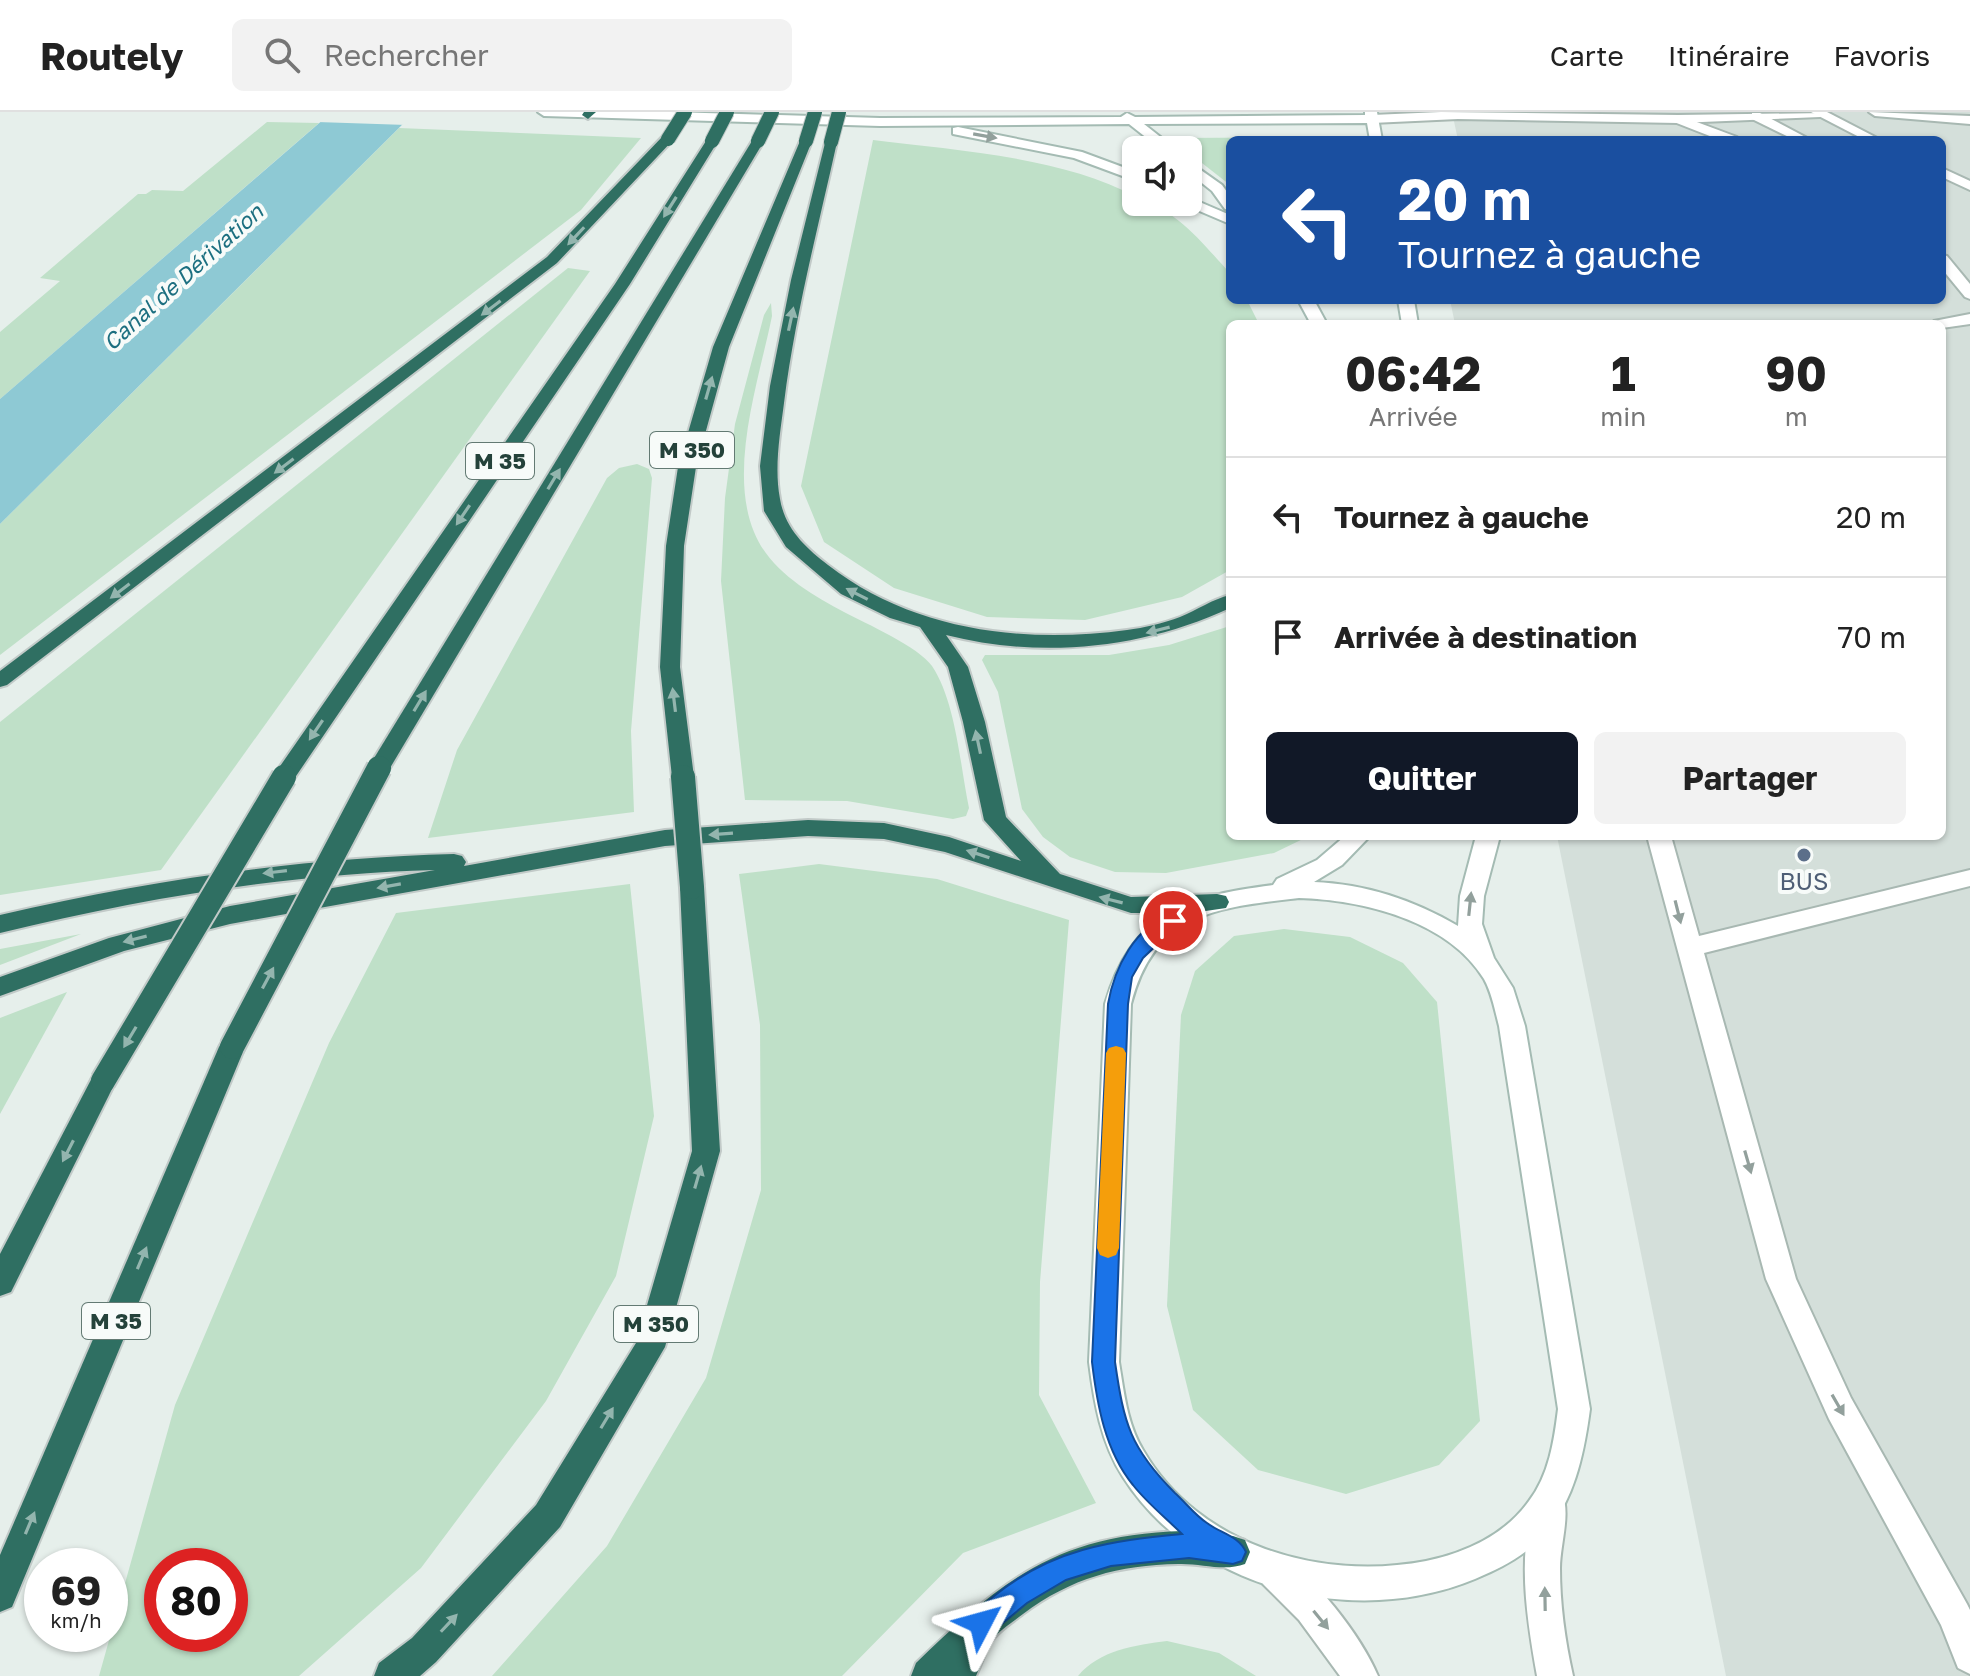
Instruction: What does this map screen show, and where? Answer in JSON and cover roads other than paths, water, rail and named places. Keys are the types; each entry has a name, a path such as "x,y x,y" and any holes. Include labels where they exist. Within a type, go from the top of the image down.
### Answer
{"highway":[{"path":"0,681 552,260 668,139 685,112"},
{"name":"M 35","path":"0,1283 103,1081 284,777 622,284 727,112"},
{"name":"M 35","path":"0,1595 232,1047 379,768 758,141 772,112"},
{"name":"M 350","path":"392,1676 424,1650 548,1516 650,1347 706,1151 692,887 670,667 675,546 687,467 721,347 806,141 815,112"},
{"path":"839,112 778,381 767,475 773,514 790,542 820,571 854,594 929,626 1025,642 1093,642 1160,630 1212,612 1226,603"},
{"path":"929,626 958,667 974,722 995,820 1052,879"},
{"path":"0,987 118,944 230,915 665,838 808,828 884,831 949,845 1131,905 1217,902"},
{"path":"0,924 80,904 265,873 372,863 521,862"},
{"path":"929,1676 981,1623 1017,1594 1060,1569 1111,1553 1189,1546 1233,1552"},
{"path":"958,1676 981,1623"}],"main road":[{"path":"544,112 880,122 1125,116 1371,115 1678,119 1822,112 1867,136"},
{"path":"1444,112 1458,115"},
{"path":"1875,112 1970,120"},
{"path":"1371,115 1375,136"},
{"path":"1125,116 1151,136"},
{"path":"1756,116 1797,136"},
{"path":"1678,119 1722,136"},
{"path":"880,122 1031,144 1077,155 1122,172"},
{"path":"1946,174 1970,186"},
{"path":"1202,176 1226,200"},
{"path":"1202,207 1226,218"},
{"path":"1946,264 1970,294"},
{"path":"1946,323 1970,319"},
{"path":"1249,896 1313,875 1339,857 1354,840"},
{"path":"1487,840 1468,908 1472,936 1504,996 1512,1026 1574,1409 1569,1450 1553,1491 1544,1533 1545,1629 1555,1676"},
{"path":"1660,840 1781,1279 1802,1336 1940,1588 1970,1656"},
{"path":"1688,948 1970,878"},
{"path":"1490,970 1440,927 1368,897 1331,890 1249,896 1217,902 1186,913 1155,933 1136,953 1122,977 1117,1019 1104,1362 1110,1407 1123,1446 1140,1476 1197,1531 1273,1571 1315,1582 1364,1587 1412,1582 1461,1569 1500,1549 1530,1525 1553,1491"},
{"path":"1273,1571 1297,1591 1327,1626 1360,1676"}],"water":[{"name":"Canal de Dérivation","path":"332,112 415,112 0,524 0,399"}],"place":[{"name":"BUS","path":"1804,855"}]}
